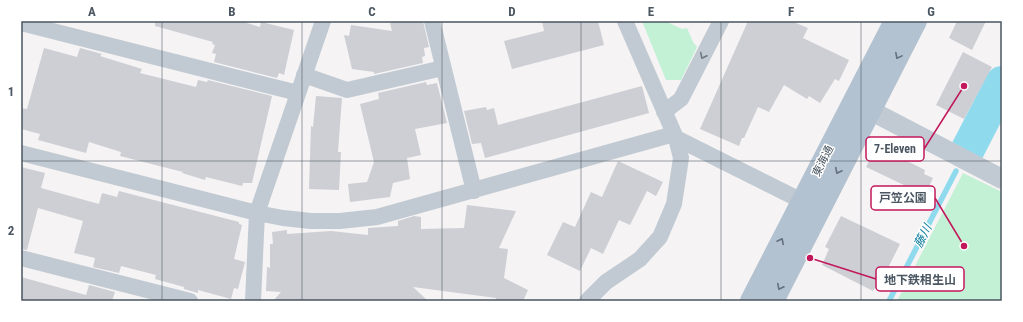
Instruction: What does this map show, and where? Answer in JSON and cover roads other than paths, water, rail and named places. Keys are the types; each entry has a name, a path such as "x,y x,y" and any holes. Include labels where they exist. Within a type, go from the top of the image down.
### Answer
{"main road":[{"name":"東海通","path":"773,301 811,205 861,106 895,21"},
{"name":"東海通","path":"861,106 916,21"},
{"name":"東海通","path":"751,301 811,205"}],"street":[{"path":"253,301 257,214 323,21"},
{"path":"432,21 474,191"},
{"path":"587,301 606,282 640,259 660,237 674,204 681,158 675,136 625,21"},
{"path":"664,112 681,99 721,21"},
{"path":"21,23 298,93"},
{"path":"304,75 347,90 443,68"},
{"path":"861,106 1002,179"},
{"path":"21,153 257,214 311,221 340,221 377,217 675,136 811,205"},
{"path":"21,258 190,301"}],"waterway":[{"name":"藤川","path":"968,149 1002,83"},
{"name":"藤川","path":"889,301 956,171"}],"place":[{"name":"7-Eleven","path":"964,86"},
{"name":"戸笠公園","path":"964,246"},
{"name":"地下鉄相生山","path":"810,258"}]}
